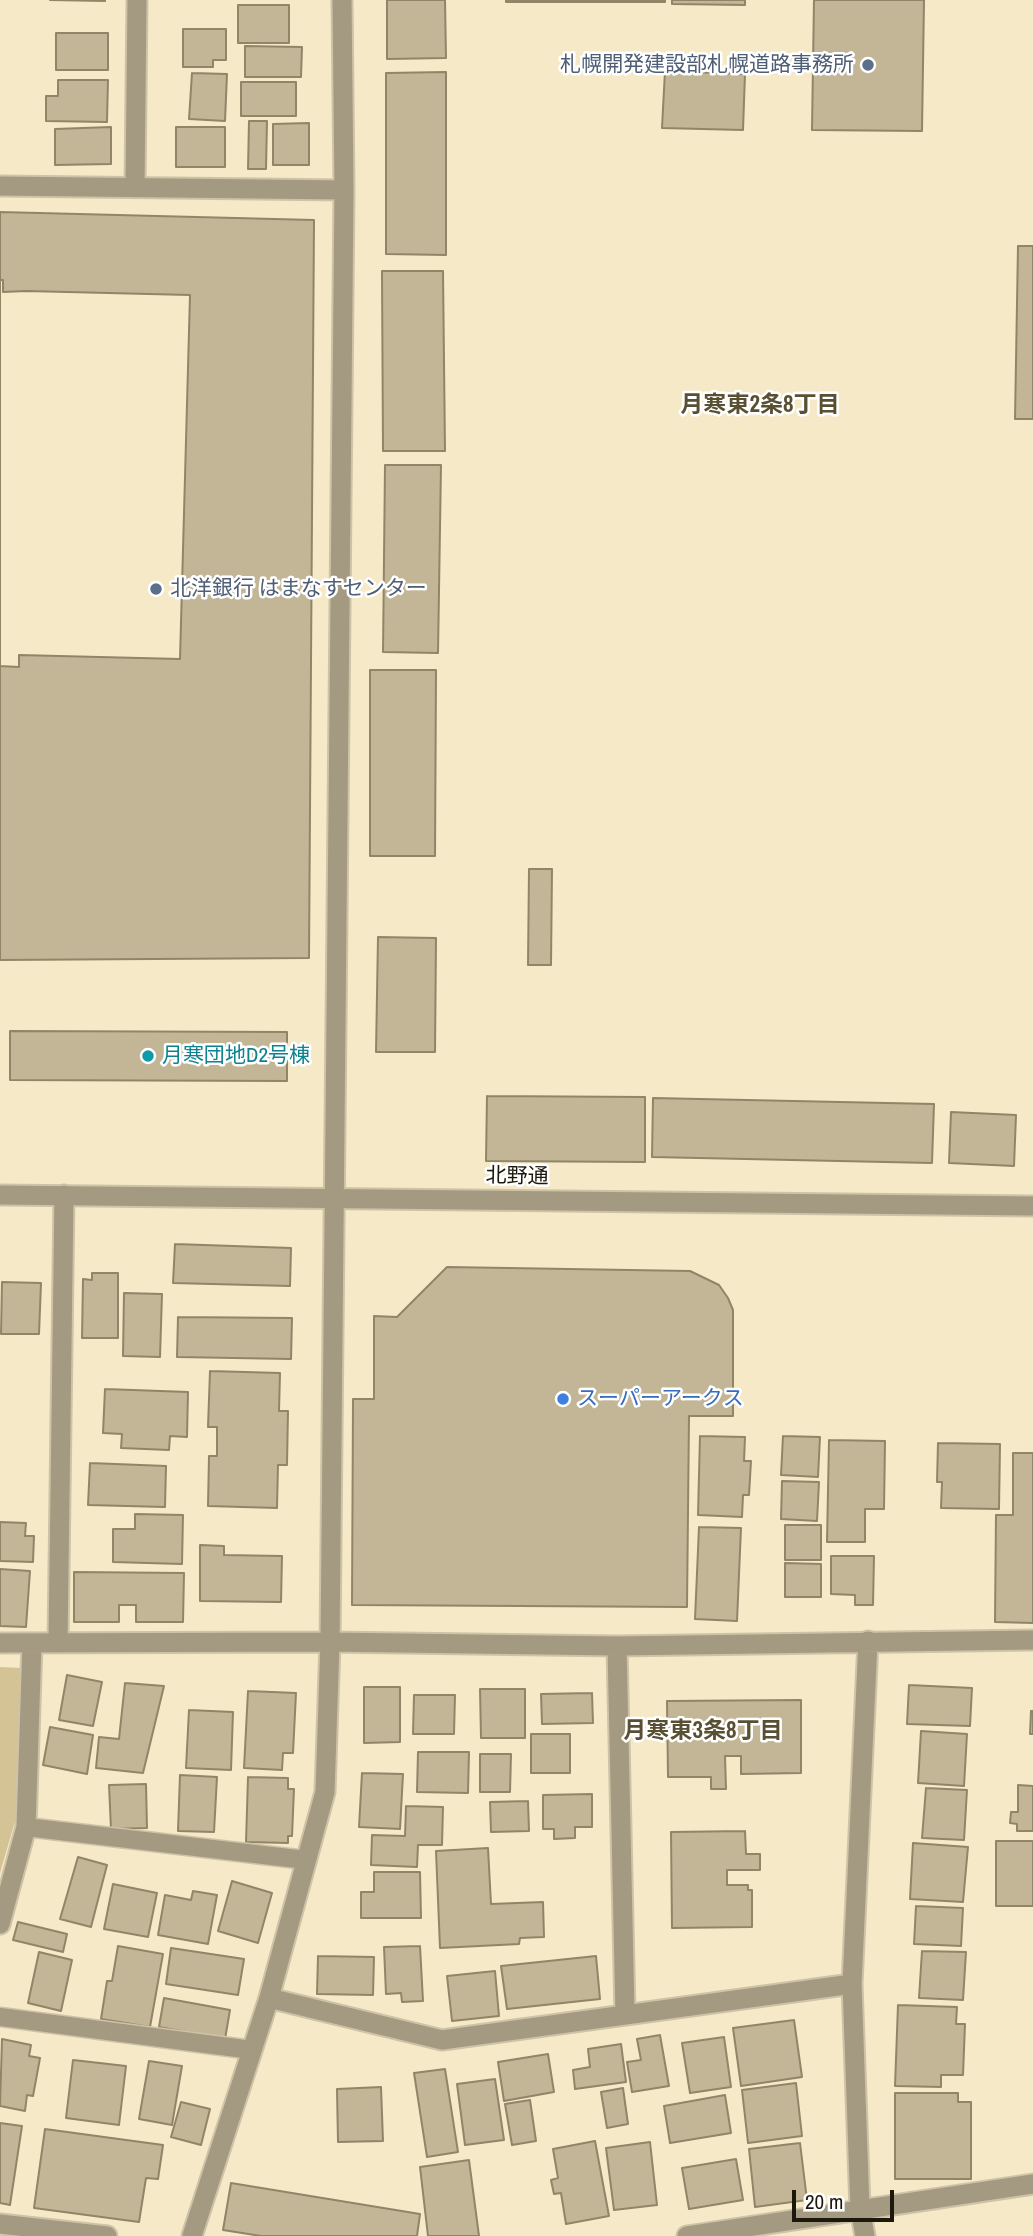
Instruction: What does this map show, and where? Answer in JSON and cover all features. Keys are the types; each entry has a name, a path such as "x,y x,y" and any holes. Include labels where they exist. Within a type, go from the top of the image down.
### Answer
{"street":[{"path":"135,187 137,0"},
{"path":"192,2236 269,1998 325,1792 330,1642 344,190 342,0"},
{"path":"0,186 344,190"},
{"name":"北野通","path":"0,1195 1033,1206"},
{"path":"58,1643 64,1195"},
{"path":"0,1643 330,1642 617,1646 1033,1640"},
{"path":"865,2236 860,2209 852,1984 868,1641"},
{"path":"0,1924 26,1827 32,1643"},
{"path":"617,1646 625,2015"},
{"path":"269,1998 442,2040 852,1984"},
{"path":"687,2236 1033,2184"},
{"path":"0,2224 107,2236"}],"lane":[{"path":"26,1827 306,1860"},
{"path":"0,2017 251,2050"}],"shaded area":[{"path":"0,1667 21,1668 18,1811 0,1873"}],"building":[{"path":"387,0 445,0 446,58 387,59"},
{"path":"665,0 665,2 506,2"},
{"path":"672,0 745,0 745,5 672,4"},
{"name":"札幌開発建設部札幌道路事務所","path":"814,0 924,0 922,131 812,130"},
{"path":"238,5 289,5 289,43 238,43"},
{"path":"183,29 226,29 226,60 213,60 213,67 183,67"},
{"path":"56,33 108,33 108,70 56,70"},
{"path":"245,46 302,47 301,77 245,77"},
{"path":"665,71 745,74 743,130 662,128"},
{"path":"446,72 446,255 386,254 386,73"},
{"path":"192,73 227,74 225,121 189,119"},
{"path":"58,80 108,80 107,122 46,121 46,96 58,96"},
{"path":"241,82 296,82 296,116 241,116"},
{"path":"249,121 267,121 266,169 248,169"},
{"path":"309,123 309,165 273,165 273,124"},
{"path":"111,127 111,164 55,165 55,129"},
{"path":"176,127 225,127 225,167 176,167"},
{"name":"北洋銀行 はまなすセンター","path":"0,212 314,220 309,958 0,960"},
{"path":"1018,246 1033,246 1033,419 1015,419"},
{"path":"382,271 443,271 445,451 383,451"},
{"path":"0,280 3,280 3,292 190,295 180,659 19,655 19,667 0,666"},
{"path":"385,465 441,465 438,653 383,652"},
{"path":"370,670 436,670 435,856 370,856"},
{"path":"529,869 552,869 551,965 528,965"},
{"path":"378,937 436,938 435,1052 376,1052"},
{"name":"月寒団地D2号棟","path":"10,1031 287,1032 287,1081 10,1080"},
{"path":"487,1096 645,1097 645,1162 486,1161"},
{"path":"653,1098 934,1104 932,1163 652,1157"},
{"path":"951,1112 1016,1115 1014,1166 949,1163"},
{"path":"175,1244 291,1248 290,1286 173,1283"},
{"path":"447,1267 690,1271 719,1285 733,1310 733,1416 689,1416 687,1607 352,1605 353,1399 374,1399 374,1316 397,1317"},
{"path":"92,1273 118,1273 118,1338 82,1338 83,1279 92,1280"},
{"path":"2,1282 41,1283 39,1334 1,1334"},
{"path":"124,1293 162,1294 160,1357 123,1356"},
{"path":"178,1317 292,1318 291,1359 177,1357"},
{"path":"210,1371 280,1373 279,1411 288,1411 287,1465 278,1465 277,1508 208,1506 209,1456 217,1456 217,1427 208,1427"},
{"path":"105,1389 188,1392 187,1437 170,1436 169,1450 121,1448 122,1434 103,1433"},
{"path":"700,1436 745,1437 744,1461 751,1461 749,1495 743,1495 742,1517 698,1515"},
{"path":"783,1436 820,1437 818,1477 781,1475"},
{"path":"829,1440 885,1441 884,1509 865,1509 865,1542 827,1542"},
{"path":"938,1443 1000,1444 999,1509 941,1508 942,1482 937,1482"},
{"path":"1013,1453 1033,1453 1033,1623 995,1622 996,1515 1013,1515"},
{"path":"90,1463 166,1466 165,1507 88,1505"},
{"path":"782,1481 819,1482 817,1521 781,1519"},
{"path":"135,1514 183,1515 182,1564 113,1562 113,1529 135,1529"},
{"path":"0,1522 26,1523 25,1536 34,1536 33,1562 0,1561"},
{"path":"785,1525 821,1525 821,1560 785,1560"},
{"path":"699,1527 741,1528 737,1621 695,1619"},
{"path":"200,1545 224,1546 224,1555 282,1556 281,1602 200,1601"},
{"path":"831,1556 874,1556 873,1605 855,1605 855,1595 831,1594"},
{"path":"785,1563 821,1564 821,1597 785,1597"},
{"path":"0,1569 30,1571 26,1627 0,1626"},
{"path":"74,1572 184,1573 183,1622 136,1622 136,1605 119,1605 119,1622 74,1622"},
{"path":"67,1675 102,1682 93,1726 59,1720"},
{"path":"125,1683 164,1686 143,1773 96,1768 99,1737 119,1739"},
{"path":"909,1685 972,1688 970,1726 907,1724"},
{"path":"364,1687 400,1687 400,1742 364,1743"},
{"path":"480,1689 525,1689 525,1738 481,1738"},
{"path":"248,1691 296,1693 293,1753 283,1753 282,1770 244,1768"},
{"path":"592,1693 593,1723 542,1724 541,1694"},
{"path":"414,1695 455,1695 454,1734 413,1734"},
{"path":"801,1700 801,1773 741,1774 741,1756 725,1756 726,1789 711,1789 711,1777 668,1777 667,1701"},
{"path":"189,1710 233,1712 231,1770 186,1768"},
{"path":"1033,1711 1033,1734 1030,1734"},
{"path":"50,1727 93,1735 87,1774 43,1765"},
{"path":"921,1731 967,1734 964,1786 918,1783"},
{"path":"531,1734 570,1734 570,1773 531,1773"},
{"path":"418,1752 469,1752 468,1793 417,1792"},
{"path":"480,1754 511,1754 510,1792 480,1792"},
{"path":"362,1773 403,1774 400,1829 359,1827"},
{"path":"180,1775 217,1777 214,1832 178,1831"},
{"path":"248,1777 288,1778 288,1789 294,1789 292,1836 288,1836 288,1843 246,1842"},
{"path":"146,1784 147,1828 111,1829 109,1785"},
{"path":"1018,1785 1033,1786 1033,1831 1017,1831 1017,1824 1010,1823 1011,1812 1018,1812"},
{"path":"926,1788 967,1790 964,1840 922,1838"},
{"path":"592,1794 592,1827 575,1827 575,1838 554,1839 554,1829 543,1829 543,1795"},
{"path":"528,1801 529,1831 491,1832 490,1802"},
{"path":"406,1806 443,1807 442,1845 418,1845 417,1867 371,1865 372,1835 405,1836"},
{"path":"745,1831 746,1854 760,1854 760,1870 727,1870 727,1885 748,1885 748,1890 752,1890 752,1927 672,1928 671,1832"},
{"path":"996,1841 1033,1841 1033,1906 996,1906"},
{"path":"913,1843 968,1847 963,1902 910,1899"},
{"path":"488,1848 491,1904 543,1902 544,1937 520,1938 519,1944 440,1948 436,1851"},
{"path":"78,1857 107,1865 91,1927 60,1919"},
{"path":"374,1872 420,1872 421,1918 361,1918 361,1892 374,1892"},
{"path":"232,1881 272,1893 258,1943 218,1931"},
{"path":"113,1884 157,1893 148,1937 104,1929"},
{"path":"193,1891 217,1895 208,1944 158,1935 165,1895 191,1900"},
{"path":"916,1906 963,1908 961,1946 914,1944"},
{"path":"18,1922 67,1934 63,1952 13,1940"},
{"path":"118,1946 163,1954 150,2027 101,2019 107,1981 112,1981"},
{"path":"420,1946 423,2001 402,2002 401,1993 386,1994 384,1947"},
{"path":"171,1948 244,1959 238,1995 166,1984"},
{"path":"922,1951 966,1952 963,2000 919,1998"},
{"path":"39,1952 72,1960 61,2011 28,2003"},
{"path":"318,1956 374,1957 373,1995 317,1994"},
{"path":"596,1956 600,1999 507,2009 501,1966"},
{"path":"495,1971 499,2016 452,2021 447,1976"},
{"path":"164,1998 230,2010 225,2039 159,2027"},
{"path":"898,2005 957,2007 956,2024 965,2024 963,2075 941,2075 941,2087 895,2086"},
{"path":"794,2020 802,2077 741,2086 733,2028"},
{"path":"660,2035 669,2086 632,2092 627,2062 641,2060 637,2039"},
{"path":"724,2037 731,2087 690,2093 682,2043"},
{"path":"2,2039 31,2045 29,2056 40,2058 33,2096 27,2095 25,2111 0,2106"},
{"path":"621,2044 626,2082 575,2089 573,2070 590,2067 588,2049"},
{"path":"548,2054 554,2092 504,2101 498,2062"},
{"path":"73,2060 126,2066 119,2125 66,2118"},
{"path":"149,2061 182,2066 172,2125 139,2119"},
{"path":"445,2069 458,2152 427,2157 414,2073"},
{"path":"495,2079 504,2140 465,2145 457,2084"},
{"path":"796,2083 802,2136 748,2143 742,2090"},
{"path":"381,2087 383,2141 338,2142 337,2089"},
{"path":"623,2088 628,2124 607,2128 601,2092"},
{"path":"895,2093 958,2093 958,2102 971,2102 971,2179 895,2179"},
{"path":"725,2095 731,2133 670,2143 664,2106"},
{"path":"530,2100 536,2141 512,2145 505,2104"},
{"path":"181,2102 210,2109 201,2145 171,2137"},
{"path":"0,2123 22,2126 10,2205 0,2203"},
{"path":"45,2129 163,2145 158,2179 146,2178 139,2222 34,2208"},
{"path":"595,2141 609,2216 566,2224 561,2193 554,2194 551,2180 558,2178 553,2149"},
{"path":"650,2142 657,2205 614,2210 606,2148"},
{"path":"800,2143 807,2200 755,2207 749,2149"},
{"path":"736,2159 743,2200 689,2209 682,2168"},
{"path":"469,2160 479,2236 428,2236 420,2167"},
{"path":"231,2183 420,2214 417,2236 261,2236 223,2230"}],"place":[{"name":"札幌開発建設部札幌道路事務所","path":"868,65"},
{"name":"北洋銀行 はまなすセンター","path":"156,589"},
{"name":"月寒団地D2号棟","path":"148,1056"},
{"name":"スーパーアークス","path":"563,1399"}],"district":[{"name":"月寒東2条8丁目","path":"760,406"},
{"name":"月寒東3条8丁目","path":"703,1732"}]}
